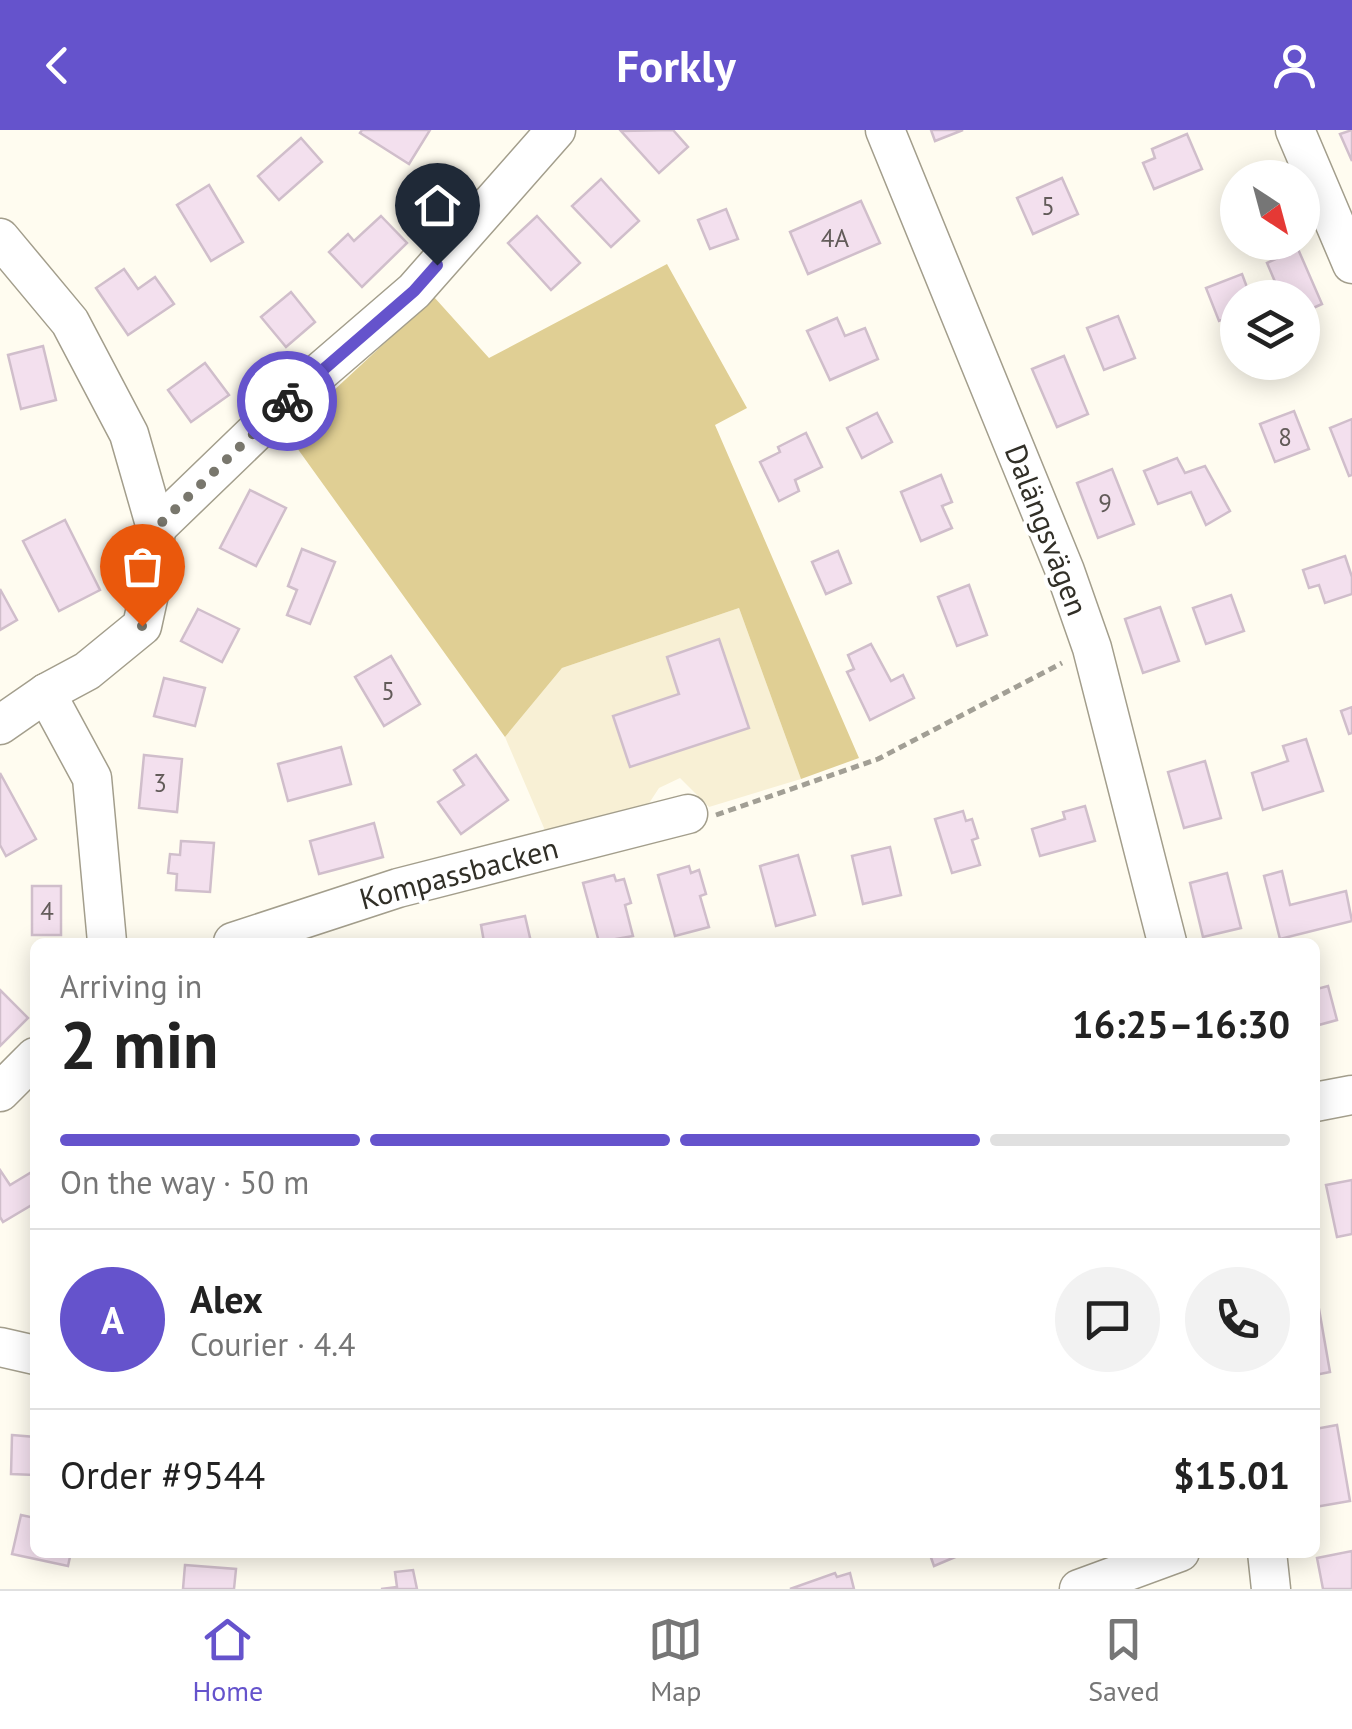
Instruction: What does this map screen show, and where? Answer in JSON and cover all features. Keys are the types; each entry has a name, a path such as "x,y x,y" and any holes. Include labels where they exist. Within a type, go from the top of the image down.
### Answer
{"street":[{"path":"156,528 298,391 414,291 556,130"},
{"name":"Dalängsvägen","path":"885,130 1066,572 1092,648 1166,938"},
{"path":"1296,130 1352,264"},
{"path":"0,238 70,322 129,434 156,528 151,585 142,626 87,671 46,692 0,725"},
{"path":"46,692 92,778 107,938"},
{"name":"Kompassbacken","path":"245,938 398,888 688,814"},
{"path":"0,1092 30,1062"},
{"path":"1320,1101 1352,1096"},
{"path":"0,1347 30,1354"},
{"path":"1078,1589 1161,1558"},
{"path":"1268,1558 1272,1589"}],"path":[{"path":"688,814 720,815 878,759 1092,648"}],"shaded area":[{"path":"667,264 747,408 715,425 859,758 801,779 739,608 562,668 505,737 287,434 434,297 489,358"},
{"path":"739,608 801,779 709,807 680,778 659,788 640,817 550,842 505,737 562,668"}],"building":[{"path":"430,130 409,164 360,133"},
{"path":"673,130 688,147 659,173 621,131"},
{"path":"931,130 963,130 935,141"},
{"path":"1352,130 1352,161 1340,134"},
{"path":"1187,134 1202,169 1154,189 1143,163 1155,158 1152,149"},
{"path":"301,138 322,162 279,200 258,176"},
{"path":"1062,178 1078,214 1033,234 1017,198"},
{"path":"601,179 639,221 611,247 572,206"},
{"path":"209,185 243,242 211,261 177,205"},
{"path":"861,201 880,243 808,274 790,232"},
{"path":"726,209 738,239 710,249 698,220"},
{"path":"381,216 407,243 362,287 329,252 348,234 354,241"},
{"path":"537,216 580,263 551,290 508,243"},
{"path":"1303,260 1312,280 1274,280 1267,263"},
{"path":"124,269 138,289 155,277 174,304 128,335 96,288"},
{"path":"1220,283 1220,321 1219,321 1206,288"},
{"path":"291,292 315,322 286,347 261,317"},
{"path":"1118,316 1135,358 1104,370 1087,328"},
{"path":"837,318 845,336 865,328 878,359 830,380 807,331"},
{"path":"43,346 56,400 21,409 8,355"},
{"path":"1064,356 1088,414 1057,427 1032,369"},
{"path":"205,363 229,395 191,422 168,390"},
{"path":"1294,411 1309,449 1275,462 1260,424"},
{"path":"877,413 892,442 862,458 847,428"},
{"path":"1352,419 1352,475 1349,476 1330,428"},
{"path":"806,433 822,467 795,480 799,491 779,501 760,462 780,452 778,447"},
{"path":"1177,458 1185,473 1205,466 1230,511 1206,525 1191,492 1158,504 1144,471"},
{"path":"1112,469 1134,524 1098,538 1077,483"},
{"path":"941,475 952,502 942,506 952,528 921,541 901,492"},
{"path":"250,490 286,508 256,566 220,548"},
{"path":"65,520 100,590 59,611 23,541"},
{"path":"302,549 335,562 310,624 287,615 297,590 288,586"},
{"path":"838,551 851,583 826,594 812,562"},
{"path":"1345,556 1352,577 1352,594 1325,603 1319,585 1309,588 1303,570"},
{"path":"969,585 987,635 957,646 938,597"},
{"path":"0,589 17,620 0,630"},
{"path":"1231,595 1244,631 1206,644 1193,608"},
{"path":"1160,607 1179,661 1143,673 1125,619"},
{"path":"198,609 239,629 222,662 181,641"},
{"path":"719,639 749,728 630,767 613,716 679,694 667,657"},
{"path":"871,644 891,681 903,675 914,698 870,720 847,672 854,669 848,655"},
{"path":"391,656 420,704 384,726 355,677"},
{"path":"164,678 205,688 195,726 154,716"},
{"path":"1352,707 1352,733 1349,734 1341,711"},
{"path":"1306,739 1323,791 1263,810 1252,773 1288,761 1283,746"},
{"path":"341,747 351,784 288,801 278,764"},
{"path":"144,755 182,759 177,812 139,808"},
{"path":"476,755 508,800 461,834 438,802 464,785 454,770"},
{"path":"1205,761 1221,818 1184,828 1168,772"},
{"path":"0,773 36,839 6,856 0,845"},
{"path":"1085,806 1095,841 1040,856 1032,829 1065,819 1063,812"},
{"path":"963,811 966,821 972,819 978,838 972,840 980,865 952,873 935,819"},
{"path":"374,823 383,857 319,874 310,841"},
{"path":"181,841 214,843 210,892 176,890 177,874 168,873 170,854 180,855"},
{"path":"890,847 901,895 863,904 852,856"},
{"path":"798,855 815,915 776,926 760,866"},
{"path":"689,866 691,873 699,870 706,894 700,896 709,927 675,936 658,875"},
{"path":"1282,871 1290,905 1346,891 1352,921 1280,938 1264,876"},
{"path":"1227,873 1241,928 1203,937 1190,883"},
{"path":"614,875 616,881 624,879 631,903 625,905 633,936 598,938 583,883"},
{"path":"32,886 61,886 61,935 32,935"},
{"path":"525,916 530,938 483,938 481,925"},
{"path":"1328,986 1337,1020 1320,1025 1320,988"},
{"path":"0,990 28,1018 0,1046"},
{"path":"0,1170 10,1185 30,1173 30,1206 3,1222"},
{"path":"1352,1180 1352,1234 1337,1237 1326,1185"},
{"path":"1320,1315 1330,1372 1320,1374"},
{"path":"1337,1425 1350,1501 1320,1506 1320,1428"},
{"path":"12,1435 30,1437 30,1475 11,1474"},
{"path":"21,1515 30,1517 30,1558 12,1554"},
{"path":"1352,1551 1352,1589 1323,1589 1317,1558"},
{"path":"31,1558 70,1558 68,1566"},
{"path":"931,1558 953,1558 934,1566"},
{"path":"185,1565 236,1569 234,1589 183,1589"},
{"path":"413,1570 417,1589 381,1589 397,1587 395,1572"},
{"path":"835,1573 837,1577 850,1573 854,1589 790,1589"}],"way so far":[{"path":"142,626 151,585 156,528 287,401"}],"route":[{"path":"287,401 414,291 437,265"}]}
